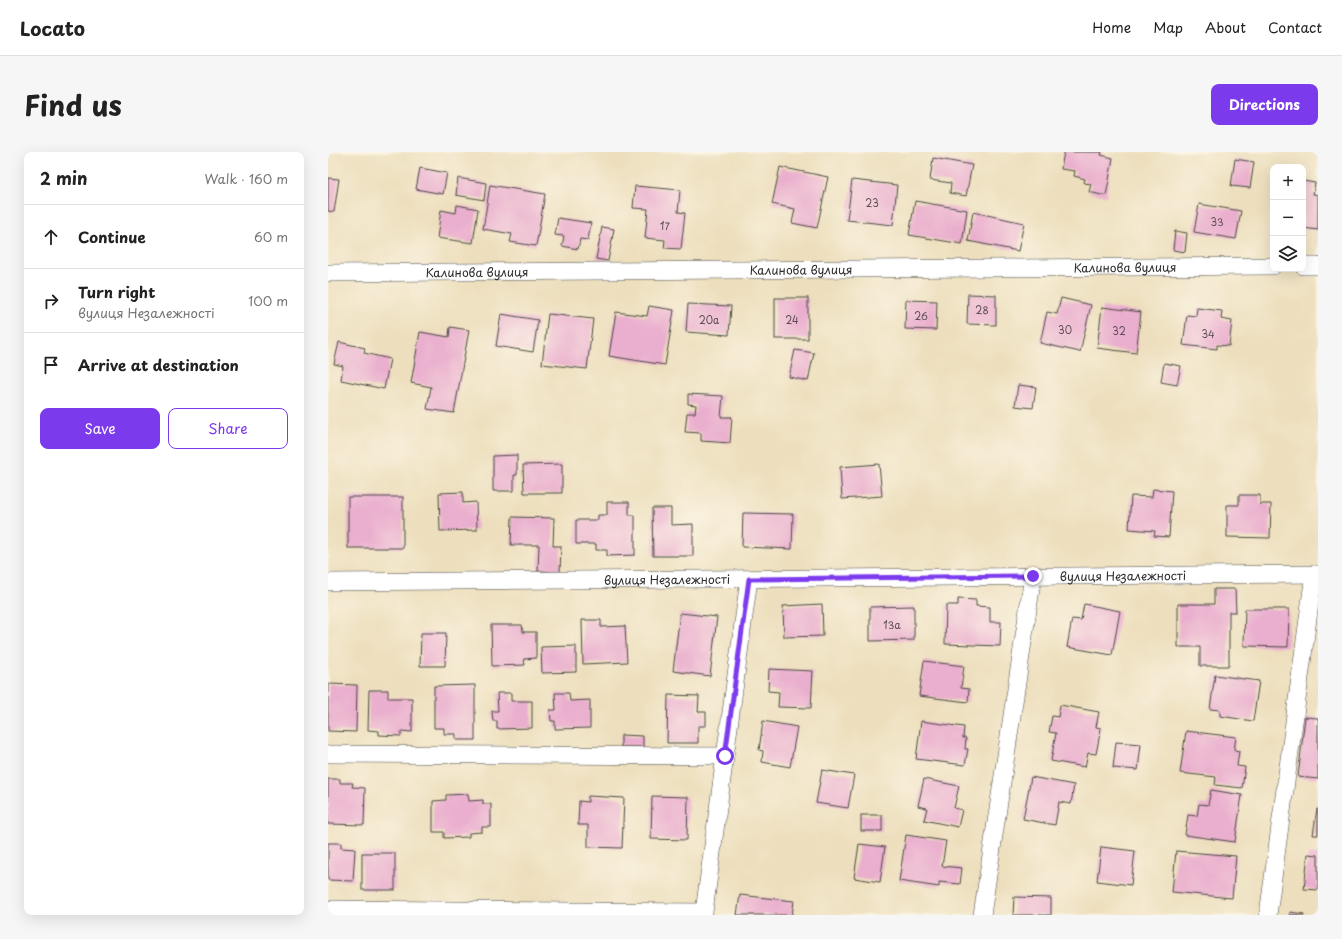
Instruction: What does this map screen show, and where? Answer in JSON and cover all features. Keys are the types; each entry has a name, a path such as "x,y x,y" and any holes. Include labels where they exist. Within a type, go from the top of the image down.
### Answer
{"street":[{"name":"Калинова вулиця","path":"328,273 1270,266"},
{"path":"1306,266 1318,266"},
{"path":"1268,915 1316,574"},
{"name":"вулиця Незалежності","path":"328,582 1316,574"},
{"path":"982,915 1033,576"},
{"path":"328,908 704,912 749,579"},
{"path":"328,754 725,756"}],"building":[{"path":"1064,152 1102,152 1101,155 1113,158 1106,196 1089,192 1091,184 1084,183 1085,179 1074,176 1075,171 1061,169"},
{"path":"933,158 972,165 966,196 950,193 951,183 930,180"},
{"path":"1235,159 1254,162 1250,188 1231,186"},
{"path":"780,167 828,177 817,228 792,223 795,209 772,204"},
{"path":"420,168 447,173 443,194 416,189"},
{"path":"328,178 339,179 334,212 328,211"},
{"path":"458,178 486,183 484,200 456,195"},
{"path":"852,180 897,185 893,225 847,220"},
{"path":"1306,182 1315,183 1313,194 1318,195 1318,230 1306,228"},
{"path":"490,185 545,194 536,246 510,242 512,234 483,229"},
{"path":"635,186 680,190 678,212 685,213 681,249 664,248 665,240 645,238 648,209 633,208"},
{"path":"915,201 967,210 962,244 909,235"},
{"path":"1199,204 1241,211 1236,239 1194,232"},
{"path":"457,205 478,209 473,243 437,238 441,210 456,213"},
{"path":"973,212 1024,223 1018,251 968,241"},
{"path":"558,218 591,223 588,240 580,239 578,249 562,246 564,236 555,235"},
{"path":"602,227 614,229 608,261 596,259"},
{"path":"1175,231 1187,233 1185,252 1173,250"},
{"path":"968,294 996,295 996,325 967,324"},
{"path":"775,298 808,298 808,339 775,339"},
{"path":"1061,298 1091,305 1080,352 1040,343 1047,312 1057,314"},
{"path":"906,300 937,301 936,330 905,329"},
{"path":"688,304 731,306 729,335 686,332"},
{"path":"649,306 674,310 665,365 609,356 616,312 647,316"},
{"path":"1102,307 1141,312 1136,353 1097,348"},
{"path":"1197,308 1222,311 1221,319 1232,321 1229,346 1217,345 1217,349 1183,345 1187,315 1196,316"},
{"path":"501,314 538,320 533,352 496,346"},
{"path":"548,314 593,319 587,369 542,364"},
{"path":"450,327 469,330 454,413 427,409 431,387 411,383 420,332 449,337"},
{"path":"339,342 365,348 364,353 390,359 384,389 341,380 343,366 334,364"},
{"path":"795,350 814,353 808,381 789,377"},
{"path":"1164,363 1181,366 1177,385 1161,382"},
{"path":"1018,385 1036,387 1033,408 1015,406"},
{"path":"688,394 723,396 721,417 732,417 730,443 701,441 701,433 685,432 687,413 695,413 696,405 688,404"},
{"path":"517,455 517,475 514,475 514,491 493,491 493,456"},
{"path":"562,464 562,493 524,493 523,465"},
{"path":"879,464 882,496 842,499 840,467"},
{"path":"1153,489 1172,491 1169,537 1154,536 1155,531 1129,529 1131,496 1152,497"},
{"path":"463,492 463,503 476,502 477,530 440,531 439,493"},
{"path":"1239,495 1260,495 1260,504 1271,504 1270,538 1227,537 1227,505 1239,505"},
{"path":"348,497 403,497 403,548 348,548"},
{"path":"607,502 629,502 629,515 635,515 635,555 607,556 607,550 596,550 596,544 576,544 576,520 598,520 598,515 607,515"},
{"path":"652,508 671,508 671,525 693,524 693,556 653,556"},
{"path":"743,513 793,514 792,549 742,547"},
{"path":"512,517 554,518 553,546 561,546 560,572 538,571 539,545 511,545"},
{"path":"1214,589 1235,589 1236,612 1229,612 1229,666 1200,666 1200,647 1178,647 1178,604 1214,604"},
{"path":"958,599 976,600 976,606 990,607 990,622 1001,622 1000,646 945,644 946,605 958,605"},
{"path":"822,604 823,636 784,637 783,606"},
{"path":"1084,604 1120,611 1112,655 1067,647 1072,619 1081,620"},
{"path":"914,606 914,640 870,641 870,607"},
{"path":"1245,609 1289,609 1288,647 1244,646"},
{"path":"680,613 717,617 710,676 673,671"},
{"path":"582,620 601,620 601,627 625,626 627,662 583,664"},
{"path":"491,625 522,625 523,632 536,632 536,658 524,659 525,665 492,666"},
{"path":"421,633 446,633 445,666 420,666"},
{"path":"576,646 576,672 542,673 541,647"},
{"path":"924,661 964,666 961,688 969,689 968,702 919,696"},
{"path":"769,669 813,671 811,708 778,707 779,692 768,691"},
{"path":"1215,675 1259,681 1253,721 1220,716 1220,710 1210,709"},
{"path":"328,684 357,685 356,732 328,731"},
{"path":"475,685 475,740 456,740 456,734 444,734 444,728 434,728 434,686"},
{"path":"369,690 388,690 388,698 412,698 412,732 401,731 401,736 379,735 379,731 368,730"},
{"path":"497,693 511,693 511,701 532,701 532,728 497,729 497,721 493,721 492,711 498,711"},
{"path":"555,693 569,693 570,701 590,700 590,728 555,729 555,721 551,721 550,710 556,710"},
{"path":"668,695 699,696 698,712 706,712 706,726 698,726 698,743 667,743"},
{"path":"1060,705 1099,712 1096,727 1101,728 1096,754 1088,753 1085,767 1051,761 1056,733 1049,732 1052,716 1058,717"},
{"path":"1305,717 1318,718 1318,779 1298,777"},
{"path":"763,721 797,727 790,767 762,762 763,751 759,750"},
{"path":"921,721 964,727 963,738 966,738 965,749 968,749 965,765 916,759"},
{"path":"1186,731 1236,737 1234,750 1239,751 1237,766 1245,767 1242,788 1215,785 1216,777 1180,773"},
{"path":"621,735 643,736 643,747 621,747"},
{"path":"1116,742 1141,744 1138,770 1113,768"},
{"path":"822,770 854,775 848,808 816,803"},
{"path":"1031,777 1074,785 1071,804 1059,802 1055,825 1023,819"},
{"path":"328,779 340,779 340,783 353,783 352,787 365,788 364,825 328,824"},
{"path":"924,779 959,786 954,808 962,810 958,827 924,820 927,808 918,806"},
{"path":"1211,790 1242,795 1235,842 1185,835 1188,815 1197,816 1199,804 1208,805"},
{"path":"468,794 469,801 483,800 483,804 491,804 491,827 482,827 482,832 469,833 469,837 444,838 444,832 433,832 433,801 446,800 446,795"},
{"path":"588,796 624,798 622,848 588,847 588,825 578,825 579,801 588,802"},
{"path":"652,796 688,797 687,840 651,839"},
{"path":"1317,809 1318,835 1313,835"},
{"path":"861,815 882,815 882,831 861,831"},
{"path":"906,835 946,841 942,866 962,868 960,884 939,882 939,887 899,881"},
{"path":"328,843 341,843 341,848 355,849 353,881 328,880"},
{"path":"859,844 885,847 880,882 854,878"},
{"path":"1101,847 1135,851 1131,885 1097,881"},
{"path":"1176,851 1236,856 1232,898 1172,892"},
{"path":"362,853 395,853 395,890 362,890"},
{"path":"1308,854 1318,855 1318,890 1304,889"},
{"path":"740,895 794,901 792,915 737,915"},
{"path":"1014,897 1051,898 1051,915 1013,915"},
{"path":"1290,912 1304,914 1304,915 1290,915"}],"route":[{"path":"725,756 749,579 1033,576"}]}
